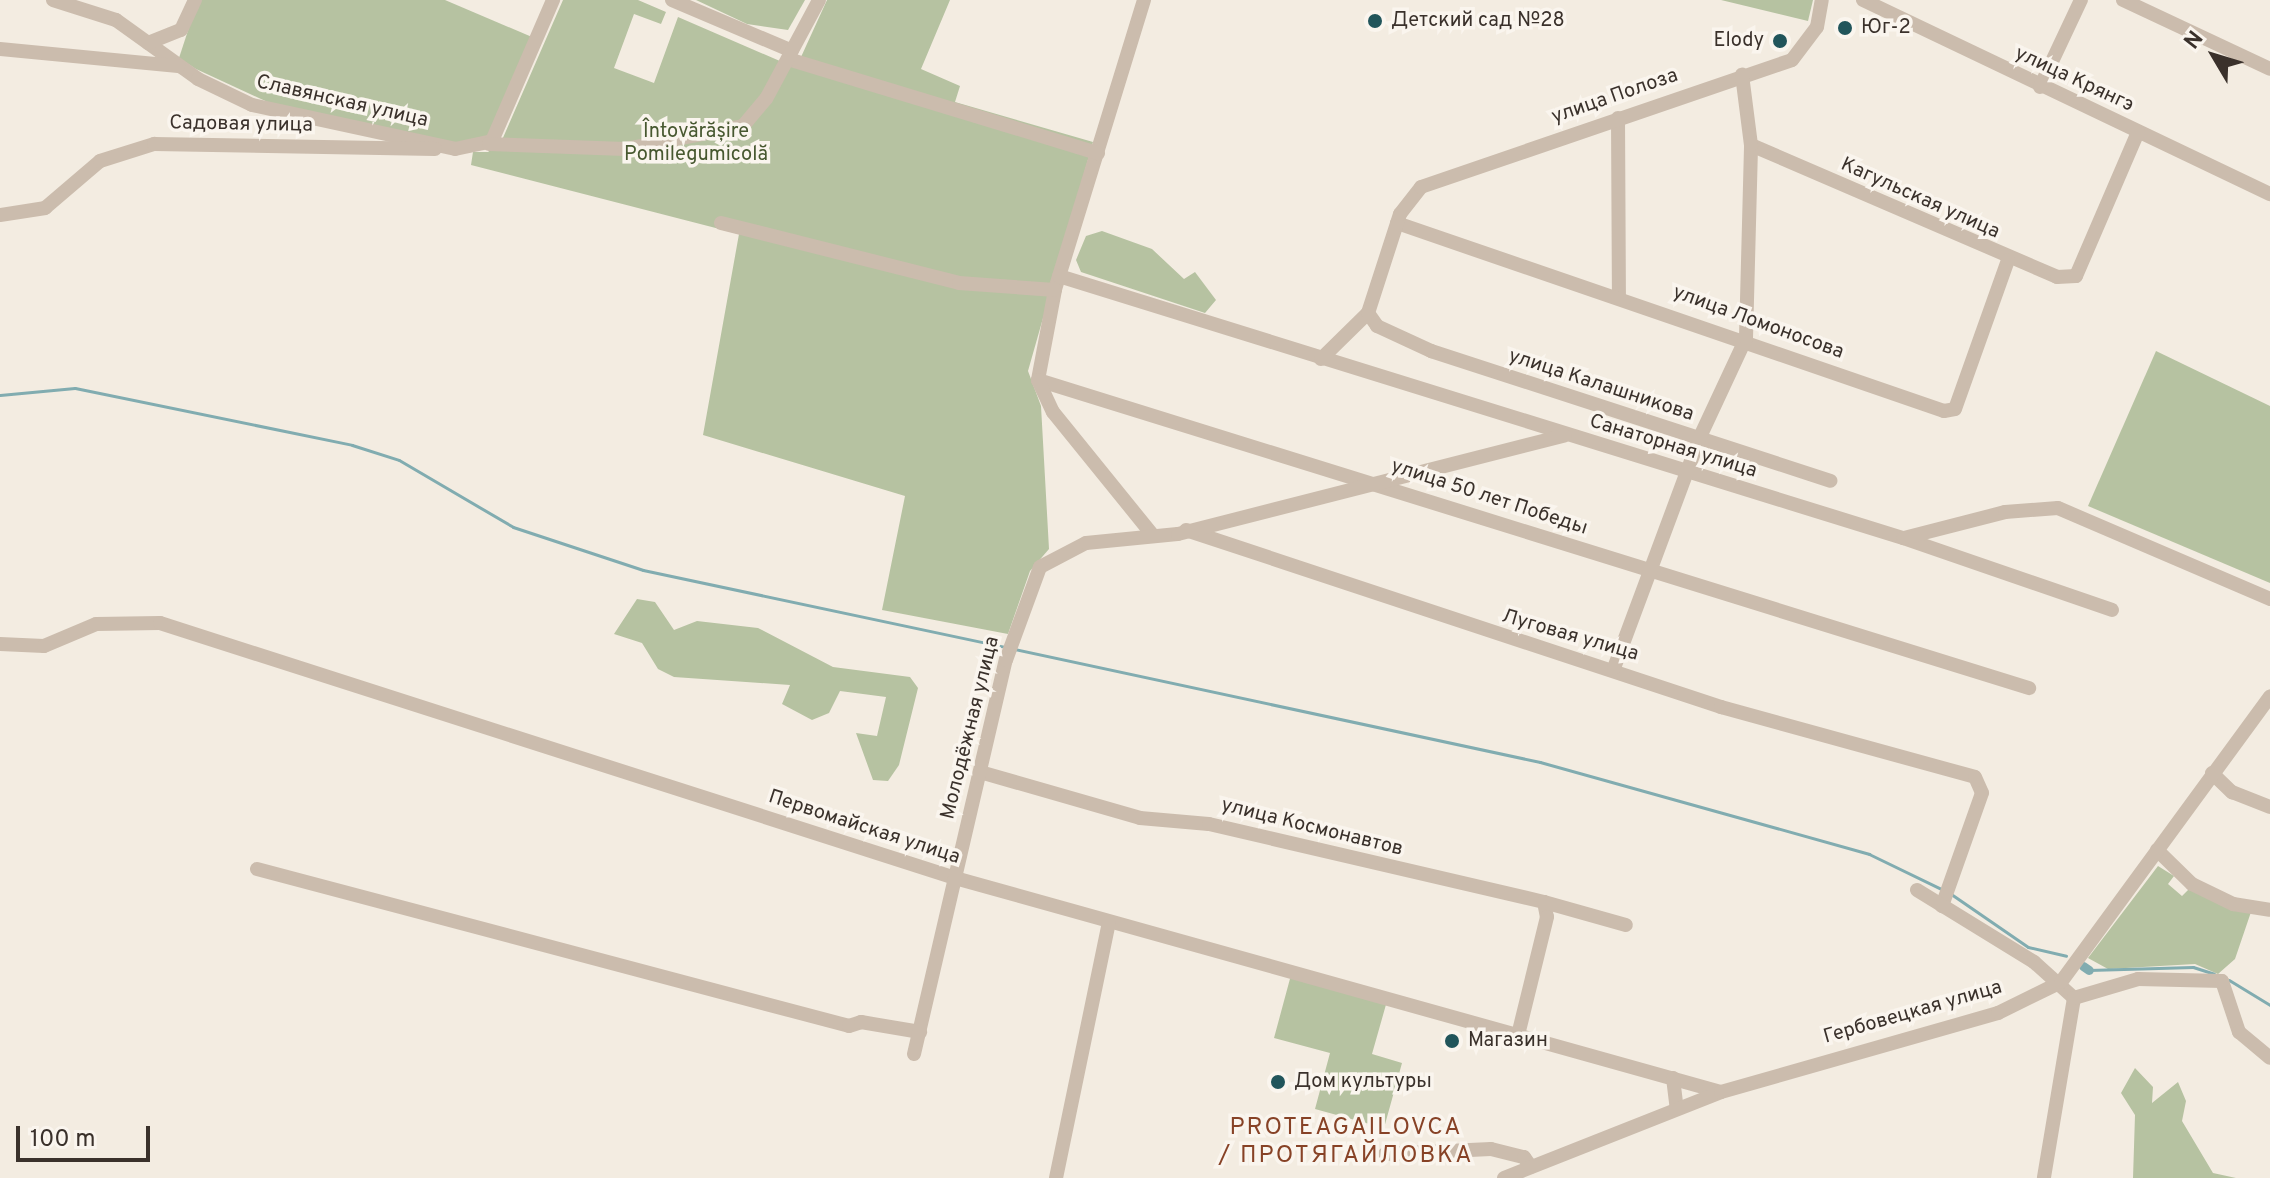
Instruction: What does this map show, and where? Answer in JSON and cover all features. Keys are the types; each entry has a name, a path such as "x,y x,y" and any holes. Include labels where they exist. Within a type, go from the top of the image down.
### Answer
{"street":[{"name":"Славянская улица","path":"53,0 116,20 180,66 252,105 455,149 489,144 625,149 728,131 757,113 819,0"},
{"path":"148,43 181,30 195,0"},
{"path":"489,144 534,58 553,0"},
{"path":"672,0 790,55 1098,153"},
{"path":"1144,0 1057,283 1038,380 1053,412 1151,533 1186,530 1383,484 1566,435"},
{"name":"улица Полоза","path":"1398,218 1421,187 1792,60 1817,27 1822,0"},
{"name":"улица Крянгэ","path":"1863,0 2270,194"},
{"path":"2040,87 2081,0"},
{"path":"2123,0 2270,69"},
{"path":"0,49 180,66"},
{"path":"1614,668 1653,572 1699,439 1746,338 1751,145 1742,75"},
{"path":"1618,118 1619,295"},
{"name":"Кагульская улица","path":"1751,145 2008,260 2076,276 2138,132"},
{"name":"Садовая улица","path":"0,215 45,208 100,161 154,144 455,149"},
{"path":"1321,359 1368,313 1398,218"},
{"name":"улица Ломоносова","path":"1398,218 1746,338 1944,411 1955,409 2008,260"},
{"name":"Санаторная улица","path":"721,223 959,283 1057,283 1321,359 1903,538 2112,610"},
{"name":"улица Калашникова","path":"1368,313 1377,326 1431,351 1830,481"},
{"name":"улица 50 лет Победы","path":"1038,380 1383,484 1653,572 2029,688"},
{"path":"1903,538 2005,512 2058,508 2270,599"},
{"name":"Луговая улица","path":"1186,530 1614,668 1721,707 1947,768 1983,783 1946,897"},
{"name":"Молодёжная улица","path":"914,1054 1006,660 1029,589 1056,556 1151,533"},
{"name":"Первомайская улица","path":"0,644 44,646 96,624 160,623 955,878 1519,1031 1721,1092"},
{"name":"Гербовецкая улица","path":"1504,1178 1721,1092 1998,1013 2061,982 2270,696"},
{"name":"улица Космонавтов","path":"980,772 1140,818 1209,824 1544,902 1626,925"},
{"path":"2212,773 2232,792 2270,807"},
{"path":"2157,850 2192,884 2233,904 2270,910"},
{"path":"257,869 849,1026 861,1022 920,1032"},
{"path":"1917,890 1946,897 2061,982 2074,998 2044,1178"},
{"path":"1519,1031 1547,917 1544,902"},
{"path":"1056,1178 1109,922"},
{"path":"2074,998 2138,979 2222,981 2239,1032 2270,1058"},
{"path":"1673,1078 1677,1109"},
{"path":"1385,1154 1491,1149 1524,1157 1531,1167"}],"green space":[{"path":"198,0 445,0 539,40 494,134 456,144 285,110 196,69 179,58"},
{"name":"Întovărășire Pomilegumicolă","path":"563,0 638,0 666,12 661,24 634,14 614,68 654,83 678,17 796,68 827,0 950,0 921,69 960,86 955,102 1093,142 1028,371 1041,406 1049,549 1030,571 1008,634 882,610 905,496 703,435 739,234 471,165 473,152 488,152 502,140"},
{"path":"696,0 805,0 788,30 747,24"},
{"path":"1721,0 1813,0 1808,21"},
{"path":"1102,231 1152,249 1184,279 1195,272 1216,300 1205,313 1081,272 1076,260 1086,236"},
{"path":"2156,351 2270,406 2270,583 2088,506"},
{"path":"637,599 655,602 674,630 697,621 758,628 833,667 910,677 918,688 899,765 888,781 873,780 856,733 877,736 886,697 840,691 829,713 812,720 782,704 790,685 674,677 658,669 642,643 614,634"},
{"path":"2158,866 2174,876 2168,884 2182,896 2189,889 2251,912 2235,959 2218,974 2195,964 2108,969 2088,958"},
{"path":"1291,975 1387,1001 1372,1054 1402,1063 1384,1128 1315,1109 1330,1053 1274,1038"},
{"path":"2135,1068 2153,1087 2152,1103 2178,1082 2186,1101 2182,1121 2213,1173 2236,1178 2133,1178 2135,1115 2121,1093"}],"waterway":[{"path":"0,395 75,388 352,445 399,460 513,527 643,570 1006,647"},
{"path":"1014,649 1540,762 1869,854 1941,889"},
{"path":"1951,894 2028,947 2066,956"},
{"path":"2083,966 2089,970"},
{"path":"2089,970 2193,967 2214,974"},
{"path":"2229,980 2270,1005"}],"place":[{"name":"Детский сад №28","path":"1375,21"},
{"name":"Юг-2","path":"1845,28"},
{"name":"Elody","path":"1780,41"},
{"name":"Магазин","path":"1452,1041"},
{"name":"Дом культуры","path":"1278,1082"}],"district":[{"name":"PROTEAGAILOVCA / ПРОТЯГАЙЛОВКА","path":"1346,1143"}]}
